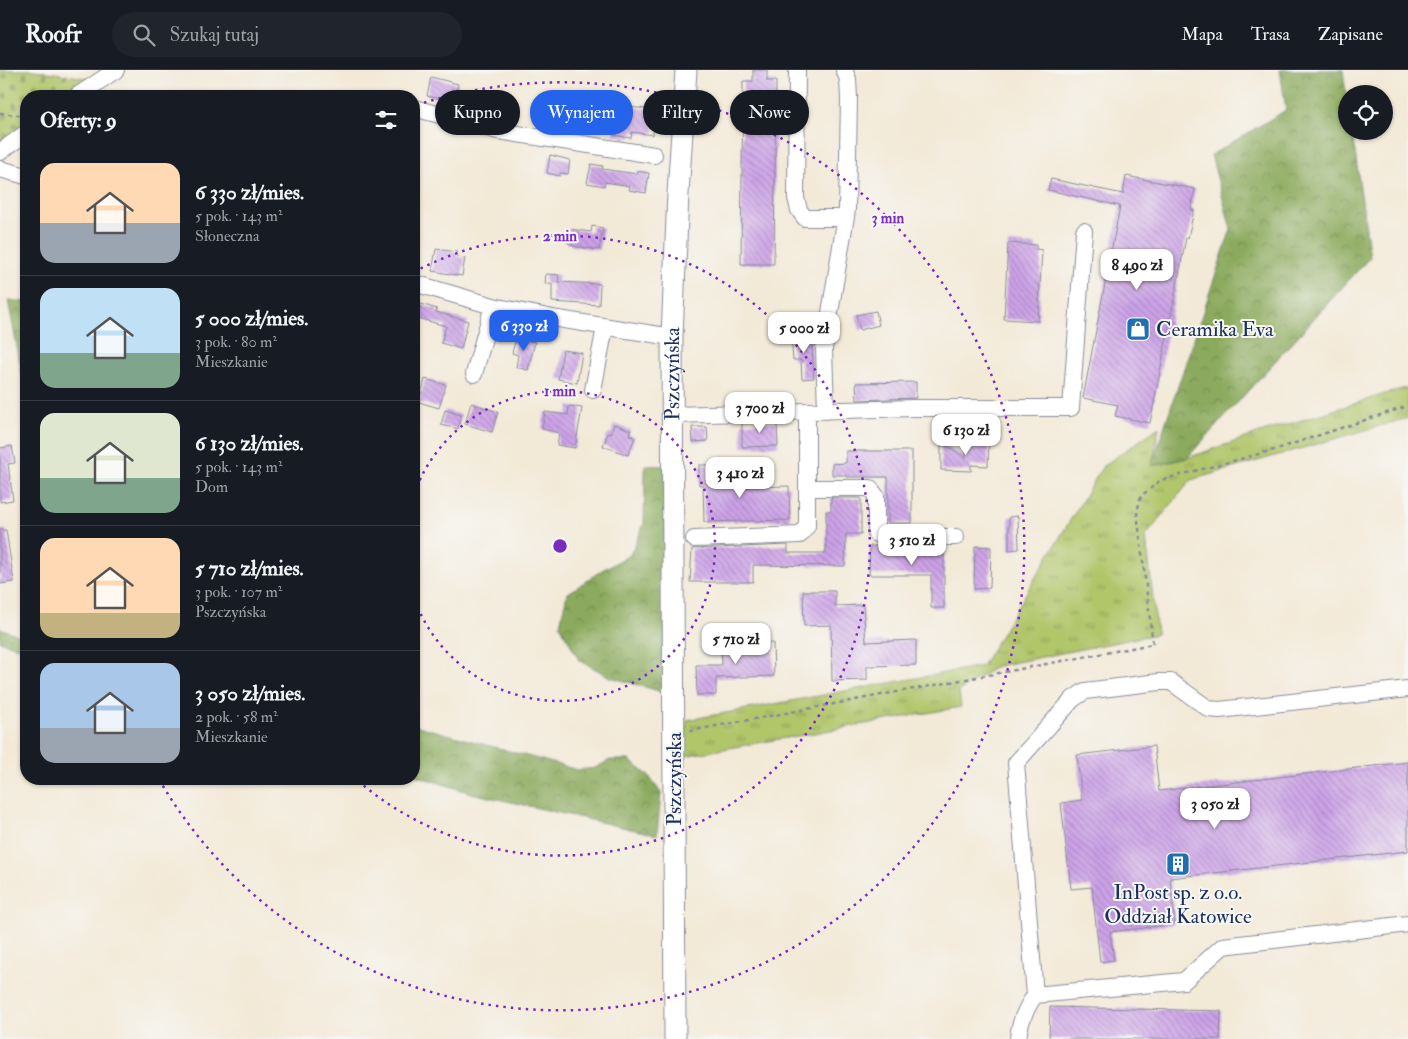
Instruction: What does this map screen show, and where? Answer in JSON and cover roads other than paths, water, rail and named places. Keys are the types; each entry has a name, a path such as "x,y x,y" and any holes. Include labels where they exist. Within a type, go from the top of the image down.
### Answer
{"main road":[{"name":"Pszczyńska","path":"675,1039 672,337 686,70"}],"street":[{"path":"86,90 116,70"},
{"path":"797,70 796,198 799,210 805,218 846,218"},
{"path":"826,411 824,349 846,218 849,99 848,78 844,70"},
{"path":"420,110 498,131 654,155"},
{"path":"0,152 20,137"},
{"path":"0,169 20,174"},
{"path":"673,415 914,408 1072,408 1084,231"},
{"path":"420,285 493,306 605,327 672,337"},
{"path":"474,374 493,306"},
{"path":"593,390 605,327"},
{"path":"694,539 800,535 807,526 807,412"},
{"path":"807,488 870,488 876,496 876,534 892,537 956,537"},
{"path":"1018,1039 1018,1031 1029,1004 1035,995 1016,763 1073,699 1085,691 1172,682 1209,709 1219,710 1408,689"},
{"path":"1035,995 1184,981 1223,946 1408,924"}],"place":[{"name":"Ceramika Eva","path":"1138,329"},
{"name":"InPost sp. z o.o. Oddział Katowice","path":"1178,864"}]}
